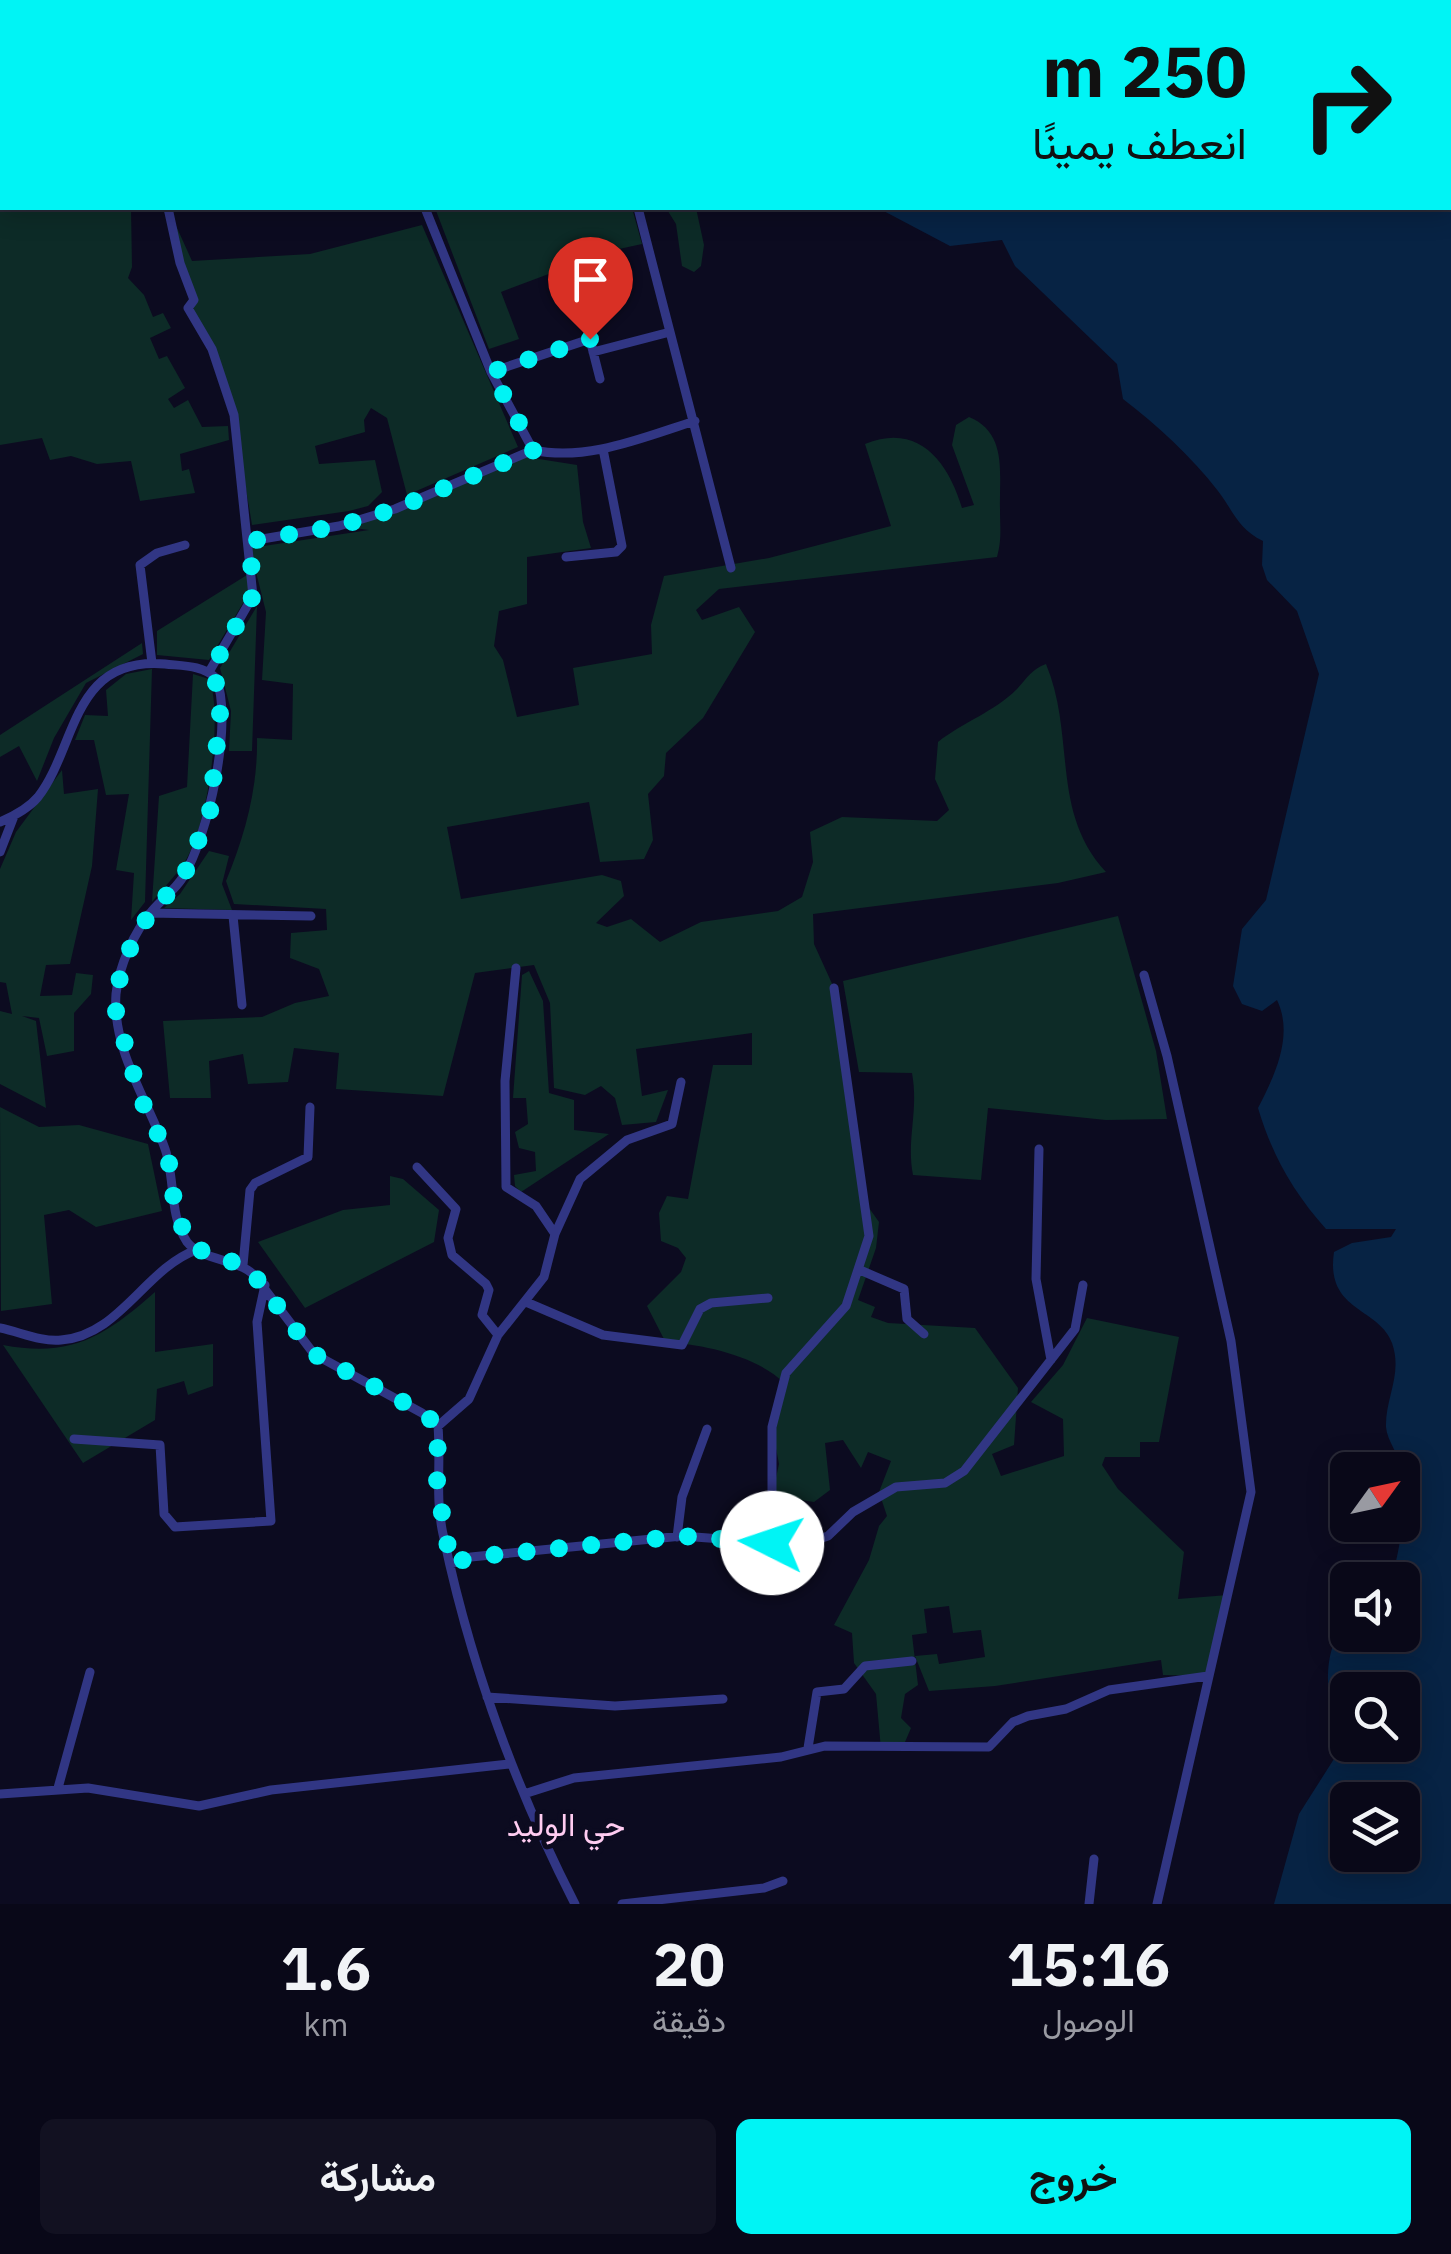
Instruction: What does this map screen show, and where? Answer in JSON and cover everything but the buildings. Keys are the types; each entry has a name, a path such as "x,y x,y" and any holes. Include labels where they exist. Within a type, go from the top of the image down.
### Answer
{"street":[{"path":"168,210 180,263 194,300 188,308 212,349 234,415 250,541 253,596 210,672"},
{"path":"426,210 491,372 534,450"},
{"path":"639,210 732,568"},
{"path":"574,277 600,379"},
{"path":"593,352 670,332"},
{"path":"491,372 590,339"},
{"path":"250,541 339,526 395,509 534,450 558,456 603,449 695,421"},
{"path":"566,556 616,552 622,546 603,449"},
{"path":"152,663 140,565 157,553 185,545"},
{"path":"0,822 38,797 69,726 93,692 121,671 152,663 210,672"},
{"path":"210,672 222,694 210,812 183,878 150,913 122,967 116,1012 140,1097 168,1155 182,1230 196,1250 243,1265 265,1286 314,1354 422,1412 438,1426"},
{"path":"0,852 14,816"},
{"path":"150,913 311,916"},
{"path":"233,916 242,1005"},
{"path":"516,968 505,1081 506,1187 536,1206 556,1234"},
{"path":"1144,975 1167,1056 1231,1341 1250,1466 1246,1528 1157,1904"},
{"path":"772,1543 772,1428 786,1373 846,1306 869,1236 834,988"},
{"path":"575,1904 509,1764 487,1697 451,1564 437,1485 438,1426 469,1399 498,1335 526,1302 550,1264 556,1234 580,1179 626,1140 672,1124 681,1082"},
{"path":"243,1265 250,1190 255,1183 308,1158 310,1106"},
{"path":"1039,1149 1036,1278 1050,1360"},
{"path":"417,1167 454,1203 457,1215 448,1238 452,1255 486,1284 489,1290 482,1315 498,1335"},
{"path":"0,1328 45,1340 76,1337 115,1316 161,1268 196,1250"},
{"path":"860,1270 904,1290 907,1319 924,1334"},
{"path":"451,1564 472,1557 677,1537 801,1545 828,1536 853,1512 896,1486 952,1480 997,1432 1075,1329 1083,1285"},
{"path":"74,1439 160,1445 164,1514 175,1527 271,1521 256,1322 265,1286"},
{"path":"526,1302 603,1335 682,1346 700,1309 711,1303 768,1298"},
{"path":"677,1537 682,1497 706,1429"},
{"path":"808,1748 817,1692 844,1689 866,1666 912,1661"},
{"path":"58,1788 90,1672"},
{"path":"524,1794 574,1778 781,1757 808,1748 988,1747 1013,1722 1028,1716 1066,1710 1109,1690 1208,1676"},
{"path":"487,1697 578,1706 710,1704 722,1700"},
{"path":"0,1794 88,1788 199,1806 271,1790 509,1764"},
{"path":"1090,1904 1094,1859"},
{"path":"622,1904 764,1888 783,1881"}],"green space":[{"path":"0,210 131,210 132,267 128,278 144,295 153,317 163,313 171,328 150,338 159,359 167,356 185,388 168,399 174,408 188,400 202,427 228,426 229,440 180,454 182,471 189,469 195,493 140,501 131,461 97,464 71,456 50,460 42,438 0,445"},
{"path":"164,210 169,210 192,261 310,254 422,225 518,447 407,495 387,418 371,408 364,420 365,432 315,446 319,464 375,460 382,492 368,506 252,525 231,414 214,363 188,308 194,300"},
{"path":"436,210 633,210 642,244 610,251 501,292 519,339 489,349"},
{"path":"667,210 696,210 704,245 701,266 694,272 682,266 676,224"},
{"path":"969,417 990,433 999,456 997,557 719,589 696,610 702,620 739,607 755,632 703,718 666,753 664,776 648,794 653,840 644,859 600,862 589,802 447,827 461,899 602,875 621,881 624,896 596,923 607,927 631,919 660,942 701,922 778,911 802,897 813,862 810,832 842,817 937,821 949,810 935,779 938,742 998,704 1046,664 1055,691 1077,824 1106,872 1058,883 813,914 814,944 834,988 862,1198 879,1222 876,1248 858,1300 875,1307 871,1317 888,1323 975,1328 1018,1388 1014,1445 992,1454 1001,1476 1064,1456 1063,1419 1031,1402 1063,1365 1087,1318 1179,1337 1159,1442 1140,1442 1140,1457 1105,1457 1102,1465 1118,1489 1184,1552 1178,1599 1228,1595 1208,1676 1163,1675 1161,1660 995,1686 929,1691 915,1656 937,1654 939,1664 985,1657 981,1630 953,1633 949,1606 924,1609 927,1633 912,1635 918,1685 905,1694 901,1718 911,1728 902,1749 881,1749 876,1694 854,1663 852,1633 834,1625 869,1560 879,1526 887,1516 879,1492 891,1461 868,1452 861,1468 843,1440 825,1443 830,1490 814,1502 772,1496 779,1464 772,1427 784,1383 760,1366 729,1353 666,1343 647,1306 681,1272 686,1258 678,1248 661,1241 659,1213 667,1196 688,1199 713,1065 752,1065 752,1033 636,1049 642,1096 668,1090 656,1122 622,1125 615,1098 601,1086 585,1095 554,1088 550,1003 534,965 475,973 443,1096 336,1089 339,1053 294,1048 288,1082 248,1084 243,1054 209,1061 211,1098 170,1098 163,1021 262,1017 295,1003 329,996 319,969 290,958 291,933 327,930 326,909 234,904 226,881 249,811 257,738 292,740 293,684 262,680 266,612 250,548 369,530 339,526 395,509 520,456 577,465 583,522 591,548 527,557 527,604 499,611 494,646 503,660 517,717 579,705 573,668 652,654 651,625 664,576 769,558 891,526 865,444 901,438 915,442 939,461 962,508 974,505 952,445 956,425"},
{"path":"247,575 249,593 209,660 157,655 157,631"},
{"path":"257,606 252,751 229,751 231,711 220,668"},
{"path":"142,643 143,654 86,683 54,738 37,781 19,746 0,757 0,735"},
{"path":"152,669 145,902 131,920 134,873 116,870 129,794 106,795 94,740 75,740 85,715 108,716 106,690 126,674"},
{"path":"193,674 209,679 213,696 214,742 207,796 187,858 152,902 159,796 187,787"},
{"path":"62,770 64,794 98,789 92,866 70,964 46,965 40,996 72,995 76,973 93,975 91,994 74,1013 74,1051 47,1056 39,1018 22,1016 36,1021 46,1108 0,1084 0,1011 12,1014 6,983 0,982 0,869 16,832"},
{"path":"209,851 229,856 222,884 232,910 164,908 180,894"},
{"path":"1118,916 1156,1051 1167,1119 1106,1120 988,1108 981,1180 913,1175 912,1073 859,1072 843,981"},
{"path":"529,971 543,1001 549,1093 574,1100 574,1130 609,1134 521,1192 515,1186 514,1175 536,1171 535,1152 519,1148 515,1132 528,1124 526,1098 513,1098 522,975"},
{"path":"0,1107 39,1127 79,1125 148,1144 162,1211 96,1227 69,1210 44,1215 52,1304 1,1311"},
{"path":"390,1176 403,1179 439,1210 434,1242 305,1308 258,1242 343,1210 390,1205"},
{"path":"155,1292 155,1352 213,1344 213,1386 188,1395 184,1381 157,1389 155,1420 83,1463 3,1345 49,1348 86,1340 120,1321"}],"water":[{"path":"882,210 1451,210 1451,1904 1274,1904 1299,1814 1332,1762 1420,1762 1420,1672 1330,1672 1330,1700 1328,1683 1331,1652 1420,1652 1420,1562 1396,1562 1400,1542 1420,1542 1420,1452 1395,1452 1386,1427 1396,1365 1392,1343 1376,1322 1345,1298 1333,1272 1334,1252 1352,1243 1391,1237 1396,1229 1326,1229 1303,1201 1277,1157 1258,1108 1280,1055 1282,1013 1277,1000 1262,1011 1242,1004 1233,986 1242,929 1266,900 1319,674 1297,611 1267,580 1262,565 1263,541 1242,525 1185,454 1123,399 1117,364 1015,266 1002,240 950,246"}],"district":[{"name":"حي الوليد","path":"566,1824"}],"route":[{"path":"590,339 491,372 516,425 534,450 395,509 339,526 250,541 253,596 210,672 222,694 222,714 210,812 183,878 150,913 132,943 118,984 116,1012 140,1097 168,1155 175,1208 188,1242 196,1250 243,1265 265,1286 314,1354 356,1381 422,1412 438,1426 437,1485 451,1564 472,1557 558,1552 682,1536 772,1543"}]}
